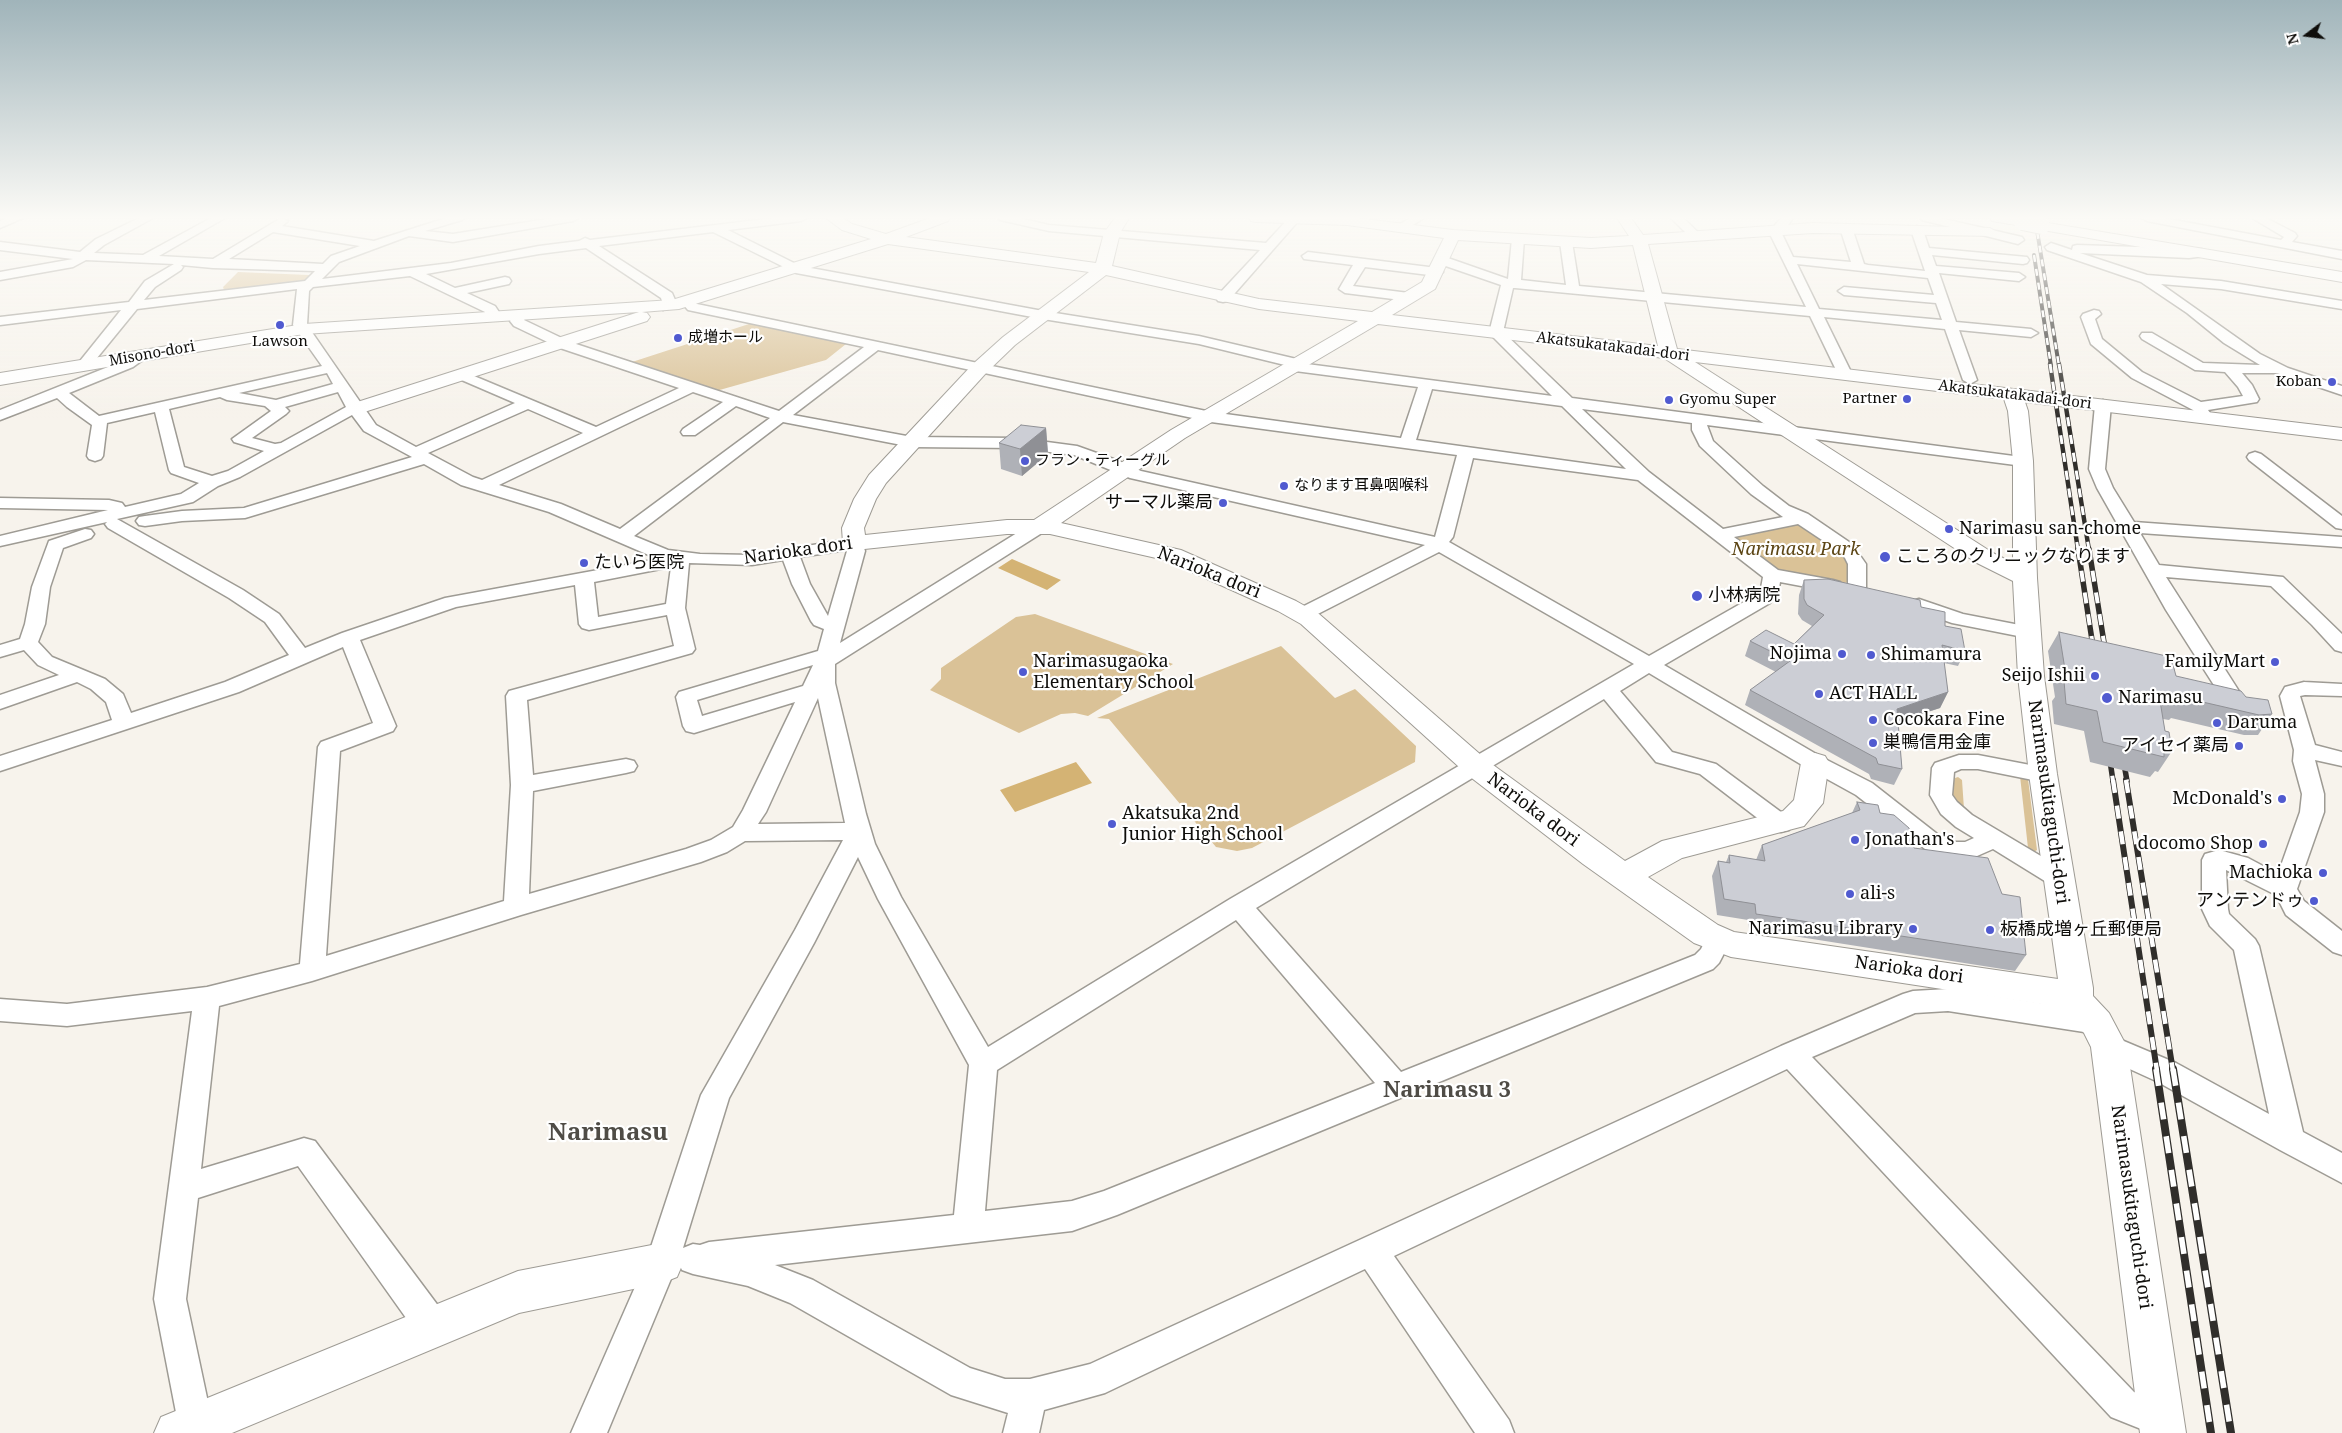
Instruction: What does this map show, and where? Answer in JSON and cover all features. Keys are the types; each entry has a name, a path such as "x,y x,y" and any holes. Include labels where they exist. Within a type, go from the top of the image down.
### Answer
{"street":[{"path":"83,366 149,285"},
{"path":"0,321 308,285"},
{"path":"304,329 300,325 303,290 308,285"},
{"path":"438,285 490,309 492,312 490,317"},
{"path":"453,292 487,285"},
{"path":"223,393 229,397 274,404 281,411 240,439 275,449 286,448 342,414 355,409 642,317 669,302 668,296 651,285"},
{"path":"663,306 688,302 744,285"},
{"path":"881,285 1043,315 1199,340 1297,365 1426,384 2022,461"},
{"path":"0,1010 67,1016 207,998 252,988 516,907 693,856 719,846 741,833 754,812 826,658 856,551 853,528 870,489 980,368 1009,341 1082,285"},
{"name":"Akatsukatakadai-dori","path":"1169,285 1223,298 1259,304 2013,396 2103,406 2202,412 2342,434"},
{"path":"1223,298 1235,285"},
{"path":"1347,285 1345,288 1409,296"},
{"path":"811,690 694,726 686,697 826,658 1039,526 1178,434 1211,417 1428,285"},
{"path":"1511,285 1496,333 1643,476 1772,575 1865,592 1857,564 1846,548 1802,518 1783,510 1757,490 1711,448 1702,437 1699,419"},
{"path":"1522,285 2031,332"},
{"path":"1572,285 1573,289"},
{"path":"1651,285 1669,353 1985,558 2025,578"},
{"path":"1801,285 1845,374"},
{"path":"1937,285 1970,380"},
{"path":"2154,285 2192,310 2229,340 2255,357 2281,370 2342,391"},
{"path":"2209,285 2342,305"},
{"path":"1844,291 1942,300"},
{"path":"688,302 693,308 1211,417 1643,476"},
{"name":"Misono-dori","path":"0,379 304,329 663,306"},
{"path":"2094,314 2088,317 2096,341 2152,385 2202,412 2252,399 2245,385 2230,369"},
{"path":"520,315 517,321 519,323 561,343 782,417 912,442 1018,443 1077,451 1136,475 1438,544 1868,792 1928,840 1940,846 1968,851 1993,839"},
{"name":"Narioka dori","path":"304,329 331,368 355,409 370,428 467,481 555,508 622,536 649,550 681,558 752,560 855,543 1039,526 1173,555 1303,614 1474,765 1594,856 1706,934 1718,940 2065,995 2094,1023"},
{"path":"2147,336 2200,367 2281,370"},
{"path":"622,536 875,346"},
{"path":"0,415 128,364 141,356"},
{"path":"60,392 72,404 96,421 100,421 331,368"},
{"path":"462,374 597,433"},
{"path":"1407,444 1426,384"},
{"path":"274,404 342,386"},
{"path":"484,486 692,387"},
{"name":"Narimasukitaguchi-dori","path":"2013,396 2018,411 2022,461 2028,632 2043,774 2057,877 2076,988 2094,1023 2162,1426"},
{"path":"689,432 734,401"},
{"path":"0,541 115,522 245,513 421,456 528,403"},
{"path":"2103,406 2097,469 2128,527 2239,710 2250,712"},
{"path":"161,407 177,470 212,482"},
{"path":"95,456 100,421"},
{"path":"28,643 36,624 41,587 55,545 186,498 212,482 234,474 275,449"},
{"path":"1303,614 1438,544 1444,537 1466,452"},
{"path":"2255,457 2342,524"},
{"path":"2312,501 2342,503"},
{"path":"0,503 109,505 116,507 118,511 115,522"},
{"path":"1720,535 1802,518"},
{"path":"115,522 236,594 272,618 301,657"},
{"path":"2128,527 2294,537 2342,542"},
{"path":"790,555 801,584 820,621 835,626"},
{"path":"0,764 232,687 349,637 452,602 661,564 681,558 675,608 685,649 516,696 522,785 516,907"},
{"path":"2154,570 2276,581 2319,621 2342,646"},
{"path":"983,1064 1239,906 1474,765 1762,599 1770,588 1772,575"},
{"path":"584,578 589,624 675,608"},
{"path":"1902,600 1959,619 2028,632"},
{"path":"2319,621 2342,625"},
{"path":"312,971 329,747 385,726 349,637"},
{"path":"0,651 28,643"},
{"path":"28,643 45,661 98,684 116,699 122,722"},
{"path":"826,658 825,683 863,844 890,899 983,1064 968,1227"},
{"path":"0,702 78,676"},
{"path":"2315,688 2342,696"},
{"path":"2284,890 2312,812 2313,794 2305,766 2305,750 2290,696 2296,690 2315,688 2342,690"},
{"path":"1606,690 1617,699 1664,758 1708,769 1781,824"},
{"path":"2305,750 2342,759"},
{"path":"2043,774 2023,769 1968,762 1952,764 1943,768 1940,781 1941,795 1949,808 1964,821 2057,877"},
{"path":"1624,876 1673,849 1781,824 1797,816 1808,803 1815,763"},
{"path":"522,785 626,766"},
{"path":"741,833 859,831"},
{"path":"589,1433 678,1261 715,1095 805,936 859,831"},
{"path":"2290,1141 2246,946 2219,919 2215,909 2214,860 2219,859 2239,864 2284,890 2295,908 2341,944"},
{"path":"1239,906 1395,1086"},
{"path":"207,998 170,1299 186,1429 518,1292 678,1261 1072,1216 1106,1205 1704,962 1710,956 1718,940"},
{"path":"678,1261 748,1270 800,1291 964,1383 1004,1396 1030,1396 1093,1381 1372,1252 1791,1054 1913,1002 1948,1000 2094,1023 2156,1066 2342,1168"},
{"path":"1791,1054 2123,1405 2162,1426"},
{"path":"184,1188 304,1152 433,1327"},
{"path":"1372,1252 1496,1433"},
{"path":"1022,1433 1030,1396"}],"green space":[{"path":"225,285 289,285 225,293 223,287"},
{"path":"752,323 846,344 826,360 716,391 632,362"},
{"name":"Narimasu Park","path":"1797,524 1807,526 1842,551 1847,560 1848,582 1840,585 1777,573 1736,541 1735,537"},
{"path":"1035,614 1173,664 1088,716 1075,713 1061,714 1019,733 930,690 941,679 941,668 1016,617"},
{"path":"1281,646 1335,698 1355,689 1416,746 1415,762 1252,848 1237,851 1216,847 1109,719 1097,718"},
{"path":"2020,776 2028,779 2037,850 2034,852 2028,848"},
{"path":"1958,777 1962,780 1964,809 1961,809 1951,794 1951,787 1955,778"}],"shaded area":[{"path":"1012,559 1061,580 1047,590 998,568"},
{"path":"1076,762 1092,783 1015,812 1000,790"}],"building":[{"path":"1021,425 1046,428 1020,449 999,443"},
{"path":"1828,579 1920,600 1921,607 1945,612 1945,626 1961,629 1965,651 1942,645 1948,692 1897,709 1902,769 1878,764 1876,758 1750,690 1790,661 1750,641 1766,630 1794,644 1824,615 1807,605 1804,599 1804,580"},
{"path":"2059,632 2171,657 2176,676 2241,691 2246,697 2268,700 2272,714 2259,715 2181,697 2182,700 2159,695 2165,731 2169,732 2172,751 2164,750 2164,757 2103,742 2097,711 2066,704 2064,681 2067,682"},
{"name":"ali-s","path":"1857,802 1878,805 1880,813 1894,815 1909,828 1914,848 1988,858 2002,894 2020,897 2026,955 1756,914 1755,904 1724,899 1718,861 1730,863 1729,855 1765,861 1762,845 1860,810"}],"railway":[{"path":"2039,285 2051,366"},
{"path":"2046,285 2059,366"},
{"path":"2050,364 2078,550"},
{"path":"2059,364 2089,550"},
{"path":"2078,549 2094,653"},
{"path":"2089,549 2106,655"},
{"path":"2109,754 2113,781"},
{"path":"2123,758 2127,781"},
{"path":"2113,780 2157,1071"},
{"path":"2126,780 2173,1071"},
{"path":"2156,1069 2211,1433"},
{"path":"2173,1069 2231,1433"}],"place":[{"name":"Lawson","path":"280,325"},
{"name":"成増ホール","path":"678,338"},
{"name":"Koban","path":"2332,382"},
{"name":"Partner","path":"1907,399"},
{"name":"Gyomu Super","path":"1669,400"},
{"name":"フラン・ティーグル","path":"1025,461"},
{"name":"なります耳鼻咽喉科","path":"1284,486"},
{"name":"サーマル薬局","path":"1223,503"},
{"name":"Narimasu san-chome","path":"1949,529"},
{"name":"こころのクリニックなります","path":"1885,557"},
{"name":"たいら医院","path":"584,563"},
{"name":"小林病院","path":"1697,596"},
{"name":"Nojima","path":"1842,654"},
{"name":"Shimamura","path":"1871,655"},
{"name":"FamilyMart","path":"2275,662"},
{"name":"Narimasugaoka Elementary School","path":"1023,672"},
{"name":"Seijo Ishii","path":"2095,676"},
{"name":"ACT HALL","path":"1819,694"},
{"name":"Narimasu","path":"2107,698"},
{"name":"Cocokara Fine","path":"1873,720"},
{"name":"Daruma","path":"2217,723"},
{"name":"巣鴨信用金庫","path":"1873,743"},
{"name":"アイセイ薬局","path":"2239,746"},
{"name":"McDonald's","path":"2282,799"},
{"name":"Akatsuka 2nd Junior High School","path":"1112,824"},
{"name":"Jonathan's","path":"1855,840"},
{"name":"docomo Shop","path":"2263,844"},
{"name":"Machioka","path":"2323,873"},
{"name":"ali-s","path":"1850,894"},
{"name":"アンテンドゥ","path":"2314,901"},
{"name":"Narimasu Library","path":"1913,929"},
{"name":"板橋成増ヶ丘郵便局","path":"1990,930"}],"district":[{"name":"Narimasu 3","path":"1447,1091"},
{"name":"Narimasu","path":"608,1133"}]}
